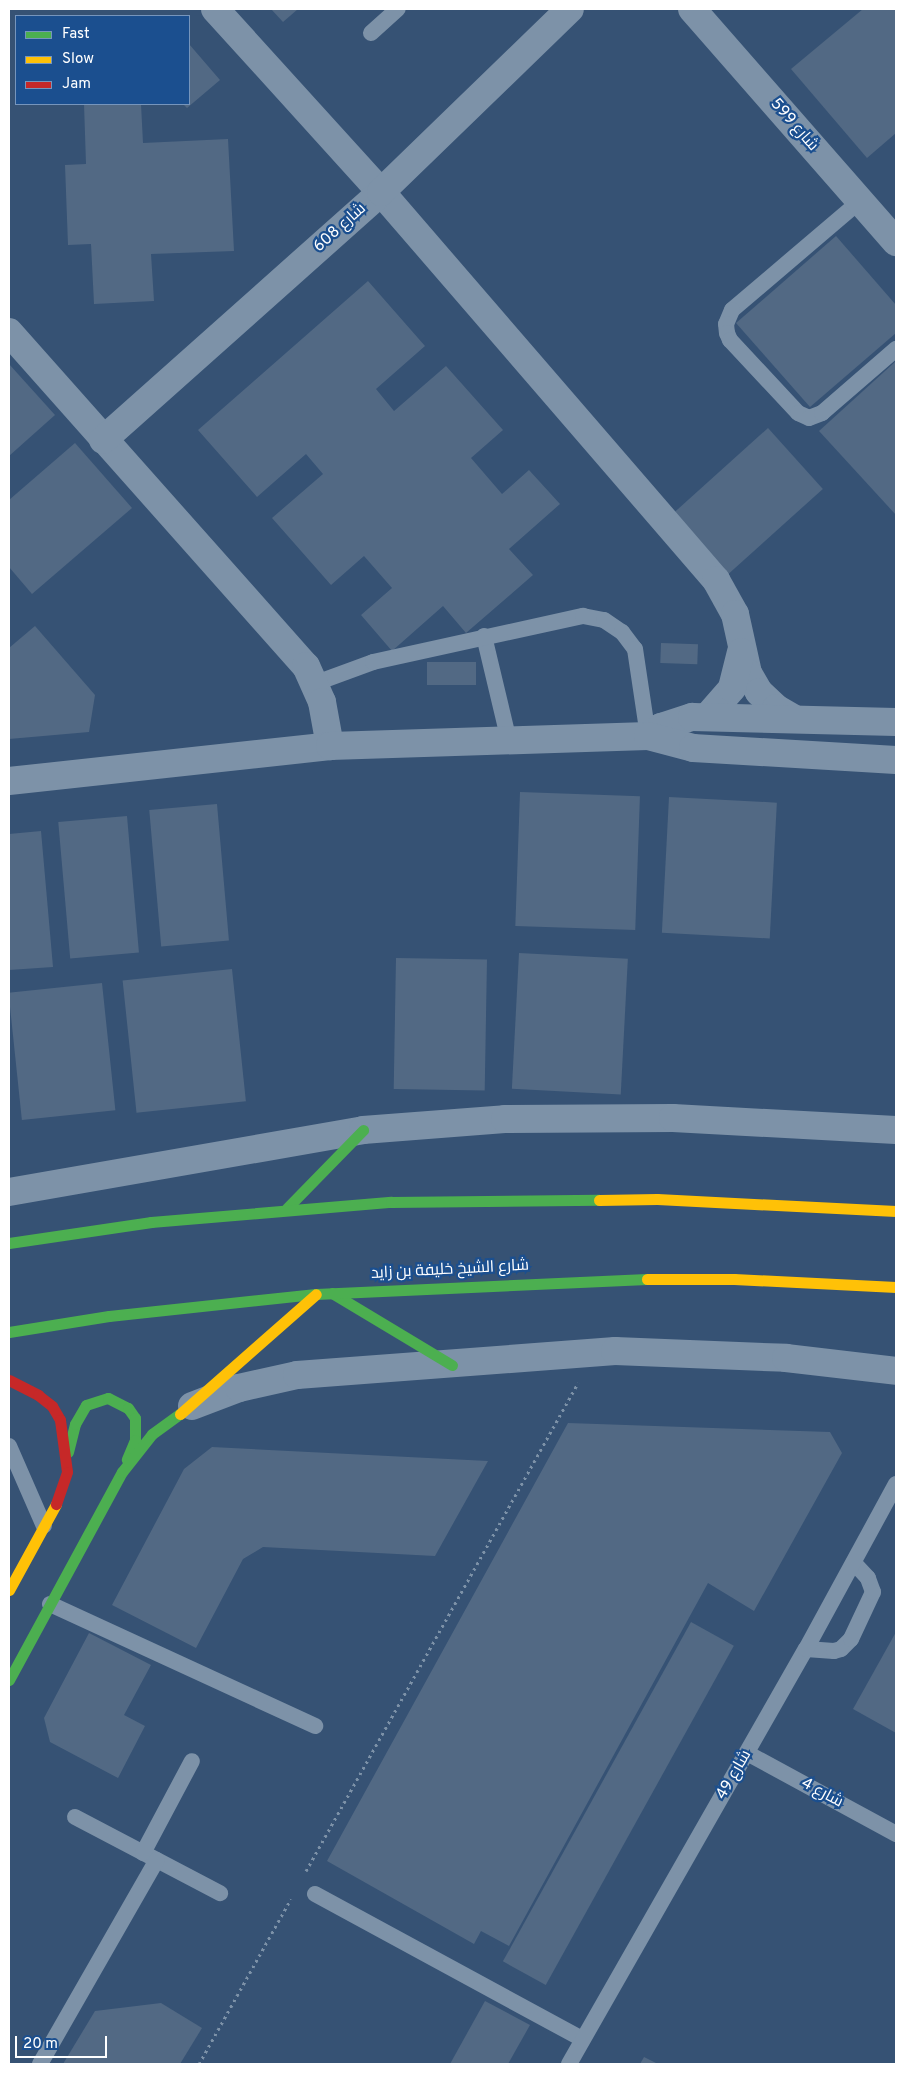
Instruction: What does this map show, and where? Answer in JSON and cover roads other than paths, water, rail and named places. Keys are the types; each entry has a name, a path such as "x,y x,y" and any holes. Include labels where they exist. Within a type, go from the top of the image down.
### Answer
{"main road":[{"path":"287,1208 363,1130"},
{"path":"9,1244 151,1222 287,1208 477,1200 657,1198 896,1211"},
{"name":"شارع الشيخ خليفة بن زايد","path":"9,1332 109,1316 332,1292 600,1279 734,1279 896,1287"},
{"path":"332,1292 452,1365"},
{"path":"122,1472 152,1434 190,1406 316,1294"},
{"path":"9,1380 22,1385 52,1406 60,1420 68,1454"},
{"path":"9,1590 62,1489 75,1424 86,1405 97,1400 119,1401 132,1413 137,1429 122,1472 9,1680"}],"street":[{"path":"215,9 381,192 716,580 735,614 741,652 748,674 760,692 776,708 795,719"},
{"name":"شارع 608","path":"103,440 381,192 570,9"},
{"name":"شارع 599","path":"692,9 896,242"},
{"path":"9,332 103,440 291,647 316,683 330,746"},
{"path":"708,716 732,688 741,652"},
{"path":"648,736 676,721 708,716 896,722"},
{"path":"9,781 330,746 648,736 693,748 896,760"},
{"path":"9,1192 363,1130 505,1119 673,1118 896,1130"},
{"path":"190,1406 239,1388 278,1378 595,1353 701,1352 786,1358 893,1373"}],"lane":[{"path":"370,33 398,9"},
{"path":"860,201 732,310 726,324 727,332 798,413 808,418 822,413 896,349"},
{"path":"316,683 373,662 484,636 584,616 604,620 622,632 635,649 648,736"},
{"path":"484,636 509,741"},
{"path":"9,1446 44,1526"},
{"name":"شارع 49","path":"569,2064 854,1563 889,1514 896,1484"},
{"path":"806,1649 834,1651 841,1649 851,1639 869,1606 873,1592 868,1578 854,1563"},
{"path":"50,1604 315,1726"},
{"name":"شارع 4","path":"747,1753 893,1828"},
{"path":"40,2064 150,1857 192,1761"},
{"path":"75,1817 220,1892"},
{"path":"315,1894 582,2040"}]}
